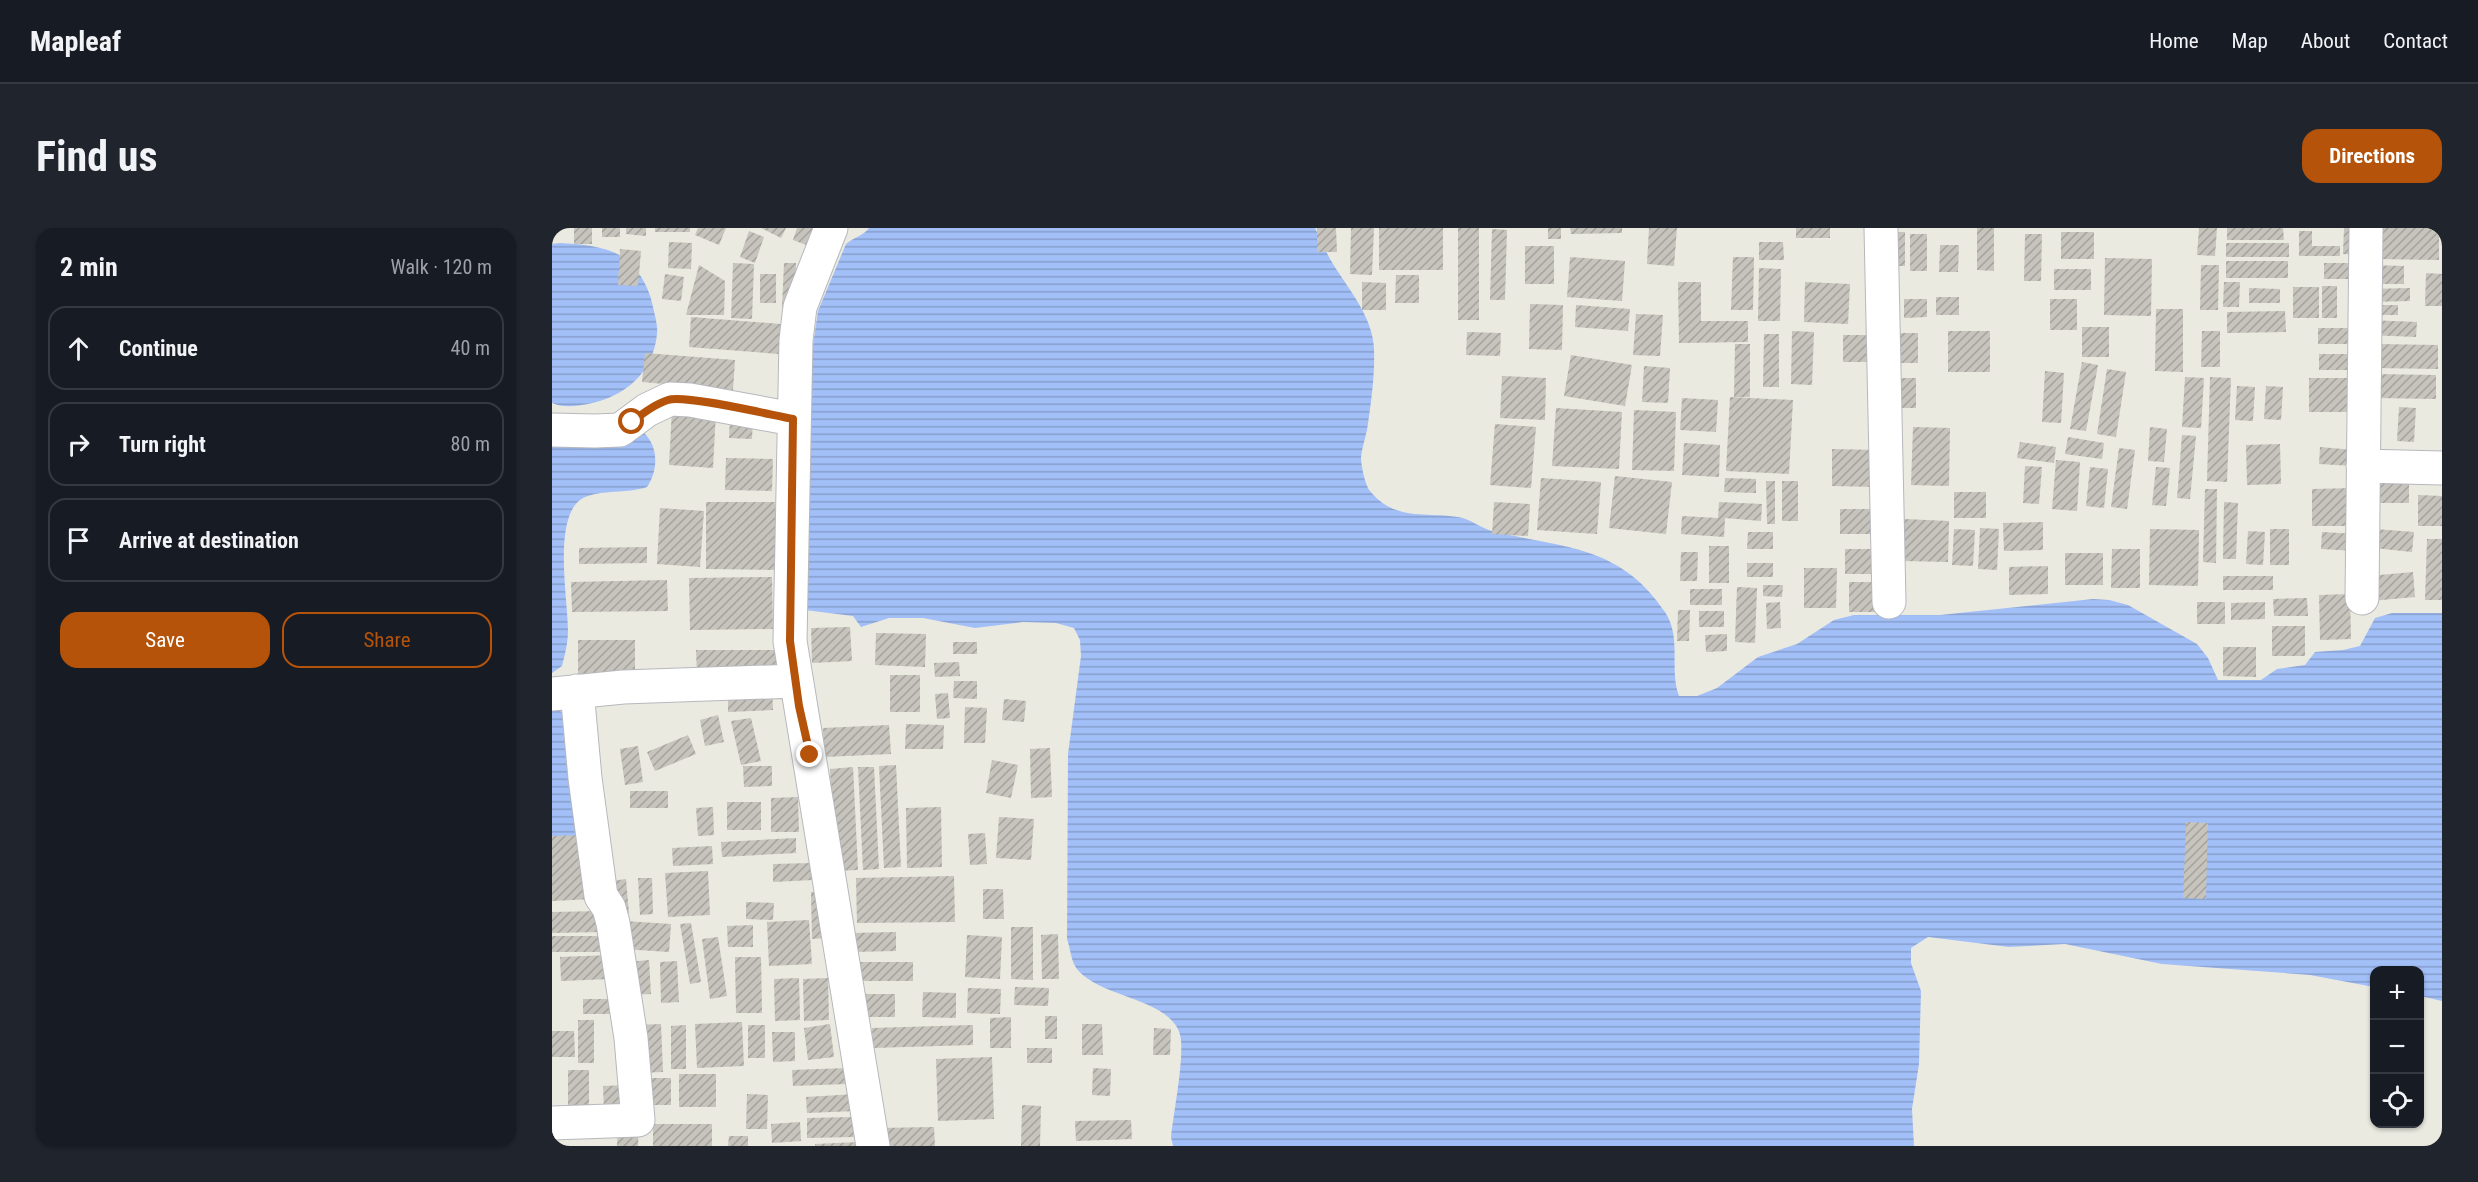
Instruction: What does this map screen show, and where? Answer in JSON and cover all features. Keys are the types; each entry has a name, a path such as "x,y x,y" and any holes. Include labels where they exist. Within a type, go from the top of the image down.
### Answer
{"street":[{"path":"831,228 800,307 796,340 790,641 873,1146"},
{"path":"1881,228 1889,602"},
{"path":"2362,598 2366,228"},
{"path":"552,430 595,432 620,430 646,410 670,399 690,400 793,419"},
{"path":"2363,466 2442,468"},
{"path":"552,1123 638,1120 631,1038 613,924 609,908 601,896 585,778 565,692 712,683 795,681"}],"water":[{"path":"869,228 1315,228 1330,260 1365,315 1373,337 1372,390 1361,457 1366,484 1370,491 1379,501 1400,511 1463,518 1495,532 1590,553 1630,574 1648,590 1670,622 1679,696 1697,696 1717,688 1758,657 1797,644 1834,620 1854,615 1940,615 2093,599 2109,600 2128,605 2197,644 2208,658 2218,680 2261,680 2277,669 2305,665 2315,652 2360,646 2375,618 2392,613 2442,613 2442,1001 2424,997 2424,966 2370,966 2370,986 2310,975 2162,964 2065,944 2009,947 1928,937 1911,948 1911,963 1921,991 1919,1064 1912,1109 1914,1146 1173,1146 1171,1137 1181,1051 1181,1040 1176,1026 1166,1015 1151,1006 1085,977 1075,966 1067,939 1068,754 1081,656 1080,640 1074,628 1056,623 1023,622 975,628 923,618 889,618 861,627 853,616 805,610 809,372 818,311 846,244"},
{"path":"552,244 600,248 616,253 628,261 646,286 657,328 650,360 635,381 614,396 575,406 561,406 552,403"},
{"path":"644,433 654,452 655,467 647,487 598,493 583,498 573,507 568,521 564,559 568,630 562,666 552,673 552,438"},
{"path":"552,709 566,713 578,842 552,893"}],"building":[{"path":"574,228 592,228 592,244 574,244"},
{"path":"602,228 620,228 620,237 602,237"},
{"path":"626,228 646,228 646,236 626,234"},
{"path":"655,228 690,228 690,232 655,232"},
{"path":"698,228 726,228 719,245 695,235"},
{"path":"761,228 786,228 781,238"},
{"path":"797,228 820,228 814,248 793,240"},
{"path":"1317,228 1336,228 1337,252 1317,252"},
{"path":"1351,228 1374,228 1372,275 1350,274"},
{"path":"1379,228 1443,228 1443,270 1379,270"},
{"path":"1458,228 1479,228 1479,320 1458,320"},
{"path":"1548,228 1561,228 1561,239 1548,239"},
{"path":"1570,228 1622,228 1622,233 1571,234"},
{"path":"1649,228 1677,228 1674,266 1647,264"},
{"path":"1796,228 1830,228 1830,238 1796,238"},
{"path":"1977,228 1994,228 1994,271 1977,270"},
{"path":"2199,228 2217,228 2215,256 2197,255"},
{"path":"2227,228 2283,228 2284,240 2227,240"},
{"path":"2344,228 2359,228 2358,255 2343,254"},
{"path":"2374,228 2439,228 2439,260 2374,259"},
{"path":"1492,229 1507,230 1505,300 1490,300"},
{"path":"749,231 764,237 755,263 740,257"},
{"path":"2299,231 2312,231 2312,246 2340,246 2340,256 2299,256"},
{"path":"1890,232 1905,232 1905,266 1889,266"},
{"path":"2061,232 2094,232 2094,259 2061,259"},
{"path":"1910,234 1927,234 1927,271 1910,271"},
{"path":"2025,234 2042,234 2041,281 2024,281"},
{"path":"669,242 692,243 691,269 668,268"},
{"path":"1759,242 1783,242 1784,260 1759,260"},
{"path":"2226,243 2289,243 2289,257 2226,257"},
{"path":"1940,245 1959,245 1958,272 1939,272"},
{"path":"1525,246 1554,246 1554,284 1525,284"},
{"path":"620,249 641,251 638,286 618,285"},
{"path":"1570,257 1625,261 1622,301 1567,297"},
{"path":"1733,257 1754,257 1753,310 1731,310"},
{"path":"2105,258 2152,259 2151,316 2104,315"},
{"path":"2226,261 2288,261 2288,278 2226,278"},
{"path":"733,263 754,264 752,319 731,318"},
{"path":"784,263 796,263 795,309 782,308"},
{"path":"2324,263 2359,263 2359,279 2324,279"},
{"path":"699,265 725,281 724,315 686,315"},
{"path":"2201,265 2219,265 2218,310 2200,310"},
{"path":"2370,265 2404,266 2404,284 2370,284"},
{"path":"1759,268 1781,269 1780,321 1758,321"},
{"path":"2054,269 2091,269 2091,290 2054,290"},
{"path":"2426,273 2442,274 2442,306 2425,306"},
{"path":"665,274 684,277 681,301 662,299"},
{"path":"760,274 776,274 776,303 760,303"},
{"path":"1396,275 1419,275 1419,303 1395,303"},
{"path":"1362,282 1386,283 1386,310 1362,310"},
{"path":"1678,282 1701,282 1701,321 1748,321 1748,342 1679,343"},
{"path":"1805,282 1850,284 1848,324 1804,322"},
{"path":"2224,282 2240,282 2239,307 2223,307"},
{"path":"2322,286 2337,286 2337,318 2322,318"},
{"path":"2293,287 2319,287 2319,318 2293,318"},
{"path":"2249,288 2280,289 2280,303 2249,303"},
{"path":"2410,288 2410,301 2371,302 2371,289"},
{"path":"1936,297 1959,297 1959,315 1936,315"},
{"path":"1904,299 1927,299 1927,317 1904,318"},
{"path":"2050,299 2077,299 2077,330 2050,330"},
{"path":"1530,304 1563,305 1562,350 1529,349"},
{"path":"1576,305 1630,309 1628,331 1575,327"},
{"path":"2370,305 2398,305 2398,315 2370,315"},
{"path":"2156,309 2183,309 2183,372 2155,371"},
{"path":"2285,311 2286,332 2227,333 2227,312"},
{"path":"1636,314 1663,315 1660,356 1633,355"},
{"path":"691,317 781,324 779,354 689,347"},
{"path":"2368,320 2417,322 2416,337 2367,335"},
{"path":"2082,327 2109,327 2109,357 2082,357"},
{"path":"2318,328 2353,328 2353,344 2318,344"},
{"path":"1792,331 1814,332 1812,385 1791,384"},
{"path":"1948,331 1990,331 1990,372 1948,372"},
{"path":"2202,331 2220,331 2220,367 2201,367"},
{"path":"1467,332 1501,333 1500,356 1466,355"},
{"path":"1891,333 1918,333 1918,363 1891,363"},
{"path":"1764,334 1779,334 1779,387 1763,387"},
{"path":"1843,335 1870,335 1870,362 1843,362"},
{"path":"1735,344 1750,344 1750,397 1734,397"},
{"path":"2378,344 2438,345 2438,369 2377,368"},
{"path":"645,353 735,360 733,390 642,382"},
{"path":"2319,354 2354,354 2354,370 2319,370"},
{"path":"1571,355 1632,365 1625,406 1564,396"},
{"path":"2082,362 2098,365 2086,431 2070,429"},
{"path":"1644,366 1670,368 1668,403 1642,402"},
{"path":"2107,369 2126,372 2116,437 2097,434"},
{"path":"2045,371 2064,373 2061,423 2042,422"},
{"path":"2375,374 2436,375 2436,399 2375,398"},
{"path":"1502,376 1546,378 1545,420 1500,418"},
{"path":"2185,377 2204,378 2201,428 2182,427"},
{"path":"2210,377 2231,378 2227,482 2207,481"},
{"path":"1890,378 1916,378 1916,408 1890,408"},
{"path":"2309,378 2354,378 2353,412 2309,412"},
{"path":"2237,386 2255,387 2253,421 2235,420"},
{"path":"2266,386 2283,387 2281,420 2264,419"},
{"path":"1730,397 1793,400 1789,474 1726,471"},
{"path":"1682,398 1718,400 1716,432 1680,430"},
{"path":"2399,407 2416,408 2414,442 2397,441"},
{"path":"1556,408 1622,412 1619,469 1552,466"},
{"path":"672,409 716,412 713,468 669,465"},
{"path":"1634,410 1676,412 1674,471 1632,470"},
{"path":"730,417 753,418 752,439 729,438"},
{"path":"1495,424 1536,427 1531,488 1490,485"},
{"path":"1913,427 1950,428 1949,486 1911,485"},
{"path":"2150,427 2167,429 2164,462 2148,461"},
{"path":"2182,435 2196,436 2190,499 2177,498"},
{"path":"2068,437 2104,443 2102,459 2065,454"},
{"path":"2020,442 2056,447 2054,463 2017,458"},
{"path":"1684,443 1720,445 1719,477 1682,475"},
{"path":"2280,444 2281,484 2247,485 2246,445"},
{"path":"2320,447 2354,450 2353,466 2319,464"},
{"path":"2119,448 2135,450 2127,509 2111,507"},
{"path":"1832,449 1877,450 1877,487 1832,486"},
{"path":"726,458 773,459 772,491 725,490"},
{"path":"2056,460 2080,462 2077,511 2052,509"},
{"path":"2025,466 2042,467 2039,504 2023,503"},
{"path":"2090,467 2108,469 2104,508 2086,506"},
{"path":"2156,467 2170,468 2166,506 2152,505"},
{"path":"1615,476 1672,482 1666,534 1609,528"},
{"path":"1541,478 1601,482 1597,534 1537,530"},
{"path":"1725,478 1756,479 1756,493 1724,492"},
{"path":"1766,481 1775,481 1775,524 1767,524"},
{"path":"1782,481 1798,481 1798,521 1782,521"},
{"path":"2376,484 2409,484 2409,503 2376,503"},
{"path":"2354,488 2354,526 2312,526 2312,489"},
{"path":"2205,489 2217,489 2216,563 2203,562"},
{"path":"1954,492 1986,492 1986,518 1954,518"},
{"path":"2418,495 2442,496 2442,526 2418,526"},
{"path":"706,502 775,502 775,570 706,569"},
{"path":"1494,502 1530,504 1528,536 1492,534"},
{"path":"1719,502 1762,504 1761,521 1725,518 1724,537 1681,534 1682,516 1718,518"},
{"path":"2224,502 2238,503 2236,559 2223,559"},
{"path":"660,508 704,511 700,567 657,564"},
{"path":"1840,509 1872,509 1872,534 1840,534"},
{"path":"1904,519 1949,521 1948,562 1903,561"},
{"path":"2043,522 2043,550 2004,551 2003,523"},
{"path":"1980,528 1999,529 1997,570 1978,569"},
{"path":"1954,529 1975,530 1973,566 1952,565"},
{"path":"2150,529 2199,530 2198,586 2149,585"},
{"path":"2270,529 2289,529 2289,565 2270,565"},
{"path":"2375,529 2414,532 2412,552 2374,548"},
{"path":"2248,531 2265,532 2263,565 2246,564"},
{"path":"1748,532 1773,532 1773,549 1747,549"},
{"path":"2322,532 2356,534 2355,551 2321,549"},
{"path":"2427,539 2442,539 2442,600 2425,600"},
{"path":"1709,546 1729,546 1729,583 1709,583"},
{"path":"647,547 647,563 579,564 579,548"},
{"path":"1845,549 1876,549 1876,574 1845,574"},
{"path":"2112,549 2140,549 2140,588 2111,588"},
{"path":"1681,552 1698,552 1697,581 1680,581"},
{"path":"2065,553 2103,553 2103,585 2065,585"},
{"path":"1747,563 1773,563 1773,577 1747,577"},
{"path":"2048,566 2048,594 2009,595 2009,567"},
{"path":"1804,568 1837,568 1836,608 1804,608"},
{"path":"2413,572 2415,597 2371,601 2369,576"},
{"path":"2223,576 2273,576 2273,590 2223,590"},
{"path":"772,577 773,629 690,630 689,578"},
{"path":"667,580 668,611 572,612 571,582"},
{"path":"1849,582 1876,582 1876,612 1849,612"},
{"path":"1763,585 1783,585 1782,597 1763,596"},
{"path":"1737,587 1757,588 1755,643 1735,642"},
{"path":"1690,589 1722,589 1722,605 1690,605"},
{"path":"2350,594 2351,639 2320,640 2319,595"},
{"path":"2307,598 2308,616 2274,616 2273,599"},
{"path":"1780,602 1781,628 1767,629 1766,603"},
{"path":"2197,602 2225,602 2225,624 2197,624"},
{"path":"2265,602 2265,619 2231,620 2231,603"},
{"path":"1678,610 1690,610 1689,641 1677,641"},
{"path":"1699,611 1724,611 1724,627 1699,627"},
{"path":"2272,626 2305,626 2305,656 2272,656"},
{"path":"850,627 852,661 812,663 811,628"},
{"path":"876,633 926,634 925,667 875,665"},
{"path":"1727,634 1727,651 1706,652 1705,635"},
{"path":"578,640 635,640 635,681 578,681"},
{"path":"953,642 977,642 977,654 953,654"},
{"path":"2223,647 2256,647 2256,677 2223,676"},
{"path":"696,650 777,650 777,675 697,675"},
{"path":"959,662 960,676 935,677 934,663"},
{"path":"890,675 920,675 920,712 890,712"},
{"path":"954,681 977,681 977,699 953,698"},
{"path":"772,688 773,710 728,712 728,689"},
{"path":"948,693 950,718 937,719 935,694"},
{"path":"1004,699 1026,701 1024,722 1002,720"},
{"path":"965,707 987,708 985,743 964,743"},
{"path":"718,715 724,742 705,746 700,720"},
{"path":"751,718 761,761 741,765 731,721"},
{"path":"906,724 944,725 943,749 905,749"},
{"path":"889,725 891,754 824,757 823,728"},
{"path":"688,735 696,754 655,771 647,752"},
{"path":"638,746 643,782 625,785 620,749"},
{"path":"1050,748 1052,797 1031,798 1030,749"},
{"path":"992,760 1018,765 1011,798 986,793"},
{"path":"896,765 901,867 884,868 879,766"},
{"path":"743,766 772,766 772,786 744,787"},
{"path":"853,767 858,870 835,871 830,769"},
{"path":"858,767 874,767 879,869 863,870"},
{"path":"630,791 668,791 668,808 630,808"},
{"path":"798,797 799,832 771,832 771,798"},
{"path":"727,802 761,802 761,830 727,830"},
{"path":"713,807 714,835 698,836 696,808"},
{"path":"941,807 942,867 907,868 906,808"},
{"path":"999,817 1034,819 1031,860 996,858"},
{"path":"2186,822 2208,823 2206,899 2183,898"},
{"path":"985,833 987,864 970,865 968,834"},
{"path":"590,835 593,899 552,901 552,836"},
{"path":"796,838 796,853 722,857 721,842"},
{"path":"712,846 713,864 673,866 672,848"},
{"path":"812,863 813,880 773,882 773,864"},
{"path":"708,871 710,915 668,917 665,873"},
{"path":"954,876 955,922 857,923 856,878"},
{"path":"638,878 652,878 653,914 640,915"},
{"path":"626,879 629,913 615,915 612,881"},
{"path":"983,889 1003,889 1004,919 983,919"},
{"path":"811,892 826,892 826,938 812,939"},
{"path":"746,902 774,903 773,920 746,919"},
{"path":"603,911 603,932 552,933 552,912"},
{"path":"809,920 812,964 769,966 767,922"},
{"path":"624,921 671,924 669,952 622,949"},
{"path":"691,923 701,982 690,984 680,924"},
{"path":"753,925 753,947 728,947 727,926"},
{"path":"1011,927 1033,927 1033,980 1011,979"},
{"path":"896,932 896,951 852,952 851,933"},
{"path":"1058,934 1059,979 1042,979 1041,935"},
{"path":"967,935 1002,937 1000,979 965,977"},
{"path":"552,936 601,936 601,952 552,952"},
{"path":"718,937 727,996 710,999 702,939"},
{"path":"611,955 611,979 561,981 560,957"},
{"path":"735,957 761,957 762,1013 736,1013"},
{"path":"649,960 651,994 630,995 628,962"},
{"path":"677,961 679,1002 661,1003 660,962"},
{"path":"858,962 913,962 913,981 858,981"},
{"path":"799,978 800,1020 775,1021 774,979"},
{"path":"828,978 829,1020 804,1021 803,979"},
{"path":"1015,987 1049,988 1048,1006 1014,1005"},
{"path":"968,988 1001,989 1000,1014 967,1013"},
{"path":"923,992 956,993 956,1018 922,1017"},
{"path":"865,994 895,994 895,1017 865,1017"},
{"path":"583,999 616,999 616,1014 583,1014"},
{"path":"1045,1016 1057,1016 1057,1039 1045,1039"},
{"path":"1011,1017 1011,1048 990,1048 990,1018"},
{"path":"578,1020 594,1020 594,1063 578,1063"},
{"path":"742,1022 744,1066 697,1068 695,1024"},
{"path":"661,1024 663,1072 639,1073 638,1025"},
{"path":"830,1024 834,1057 808,1060 804,1028"},
{"path":"1082,1024 1102,1024 1103,1055 1082,1055"},
{"path":"686,1025 686,1069 671,1069 671,1026"},
{"path":"748,1025 765,1025 765,1058 748,1058"},
{"path":"973,1025 973,1045 873,1048 872,1028"},
{"path":"1154,1028 1171,1029 1170,1055 1153,1055"},
{"path":"552,1031 574,1031 575,1057 552,1057"},
{"path":"772,1032 795,1032 795,1061 773,1062"},
{"path":"1027,1048 1052,1048 1052,1063 1027,1063"},
{"path":"992,1057 994,1119 938,1121 936,1059"},
{"path":"847,1068 847,1084 793,1086 792,1070"},
{"path":"1093,1068 1111,1069 1110,1096 1092,1095"},
{"path":"568,1070 589,1070 589,1105 568,1105"},
{"path":"679,1074 716,1074 716,1107 679,1107"},
{"path":"642,1078 671,1078 671,1105 642,1105"},
{"path":"628,1085 628,1111 604,1112 603,1086"},
{"path":"747,1094 768,1095 767,1129 746,1129"},
{"path":"856,1094 857,1111 807,1113 806,1097"},
{"path":"1022,1105 1041,1106 1040,1146 1021,1146"},
{"path":"853,1117 854,1137 807,1138 807,1118"},
{"path":"1131,1120 1132,1139 1076,1141 1075,1121"},
{"path":"800,1122 801,1141 772,1143 771,1124"},
{"path":"653,1124 712,1124 712,1146 653,1146"},
{"path":"618,1126 639,1126 638,1146 617,1146"},
{"path":"934,1127 935,1146 881,1146 880,1128"},
{"path":"729,1136 748,1136 748,1146 728,1146"},
{"path":"859,1142 859,1146 815,1146 815,1144"}],"route":[{"path":"632,422 646,410 670,399 690,400 793,419 790,641 799,706 810,755"}]}
